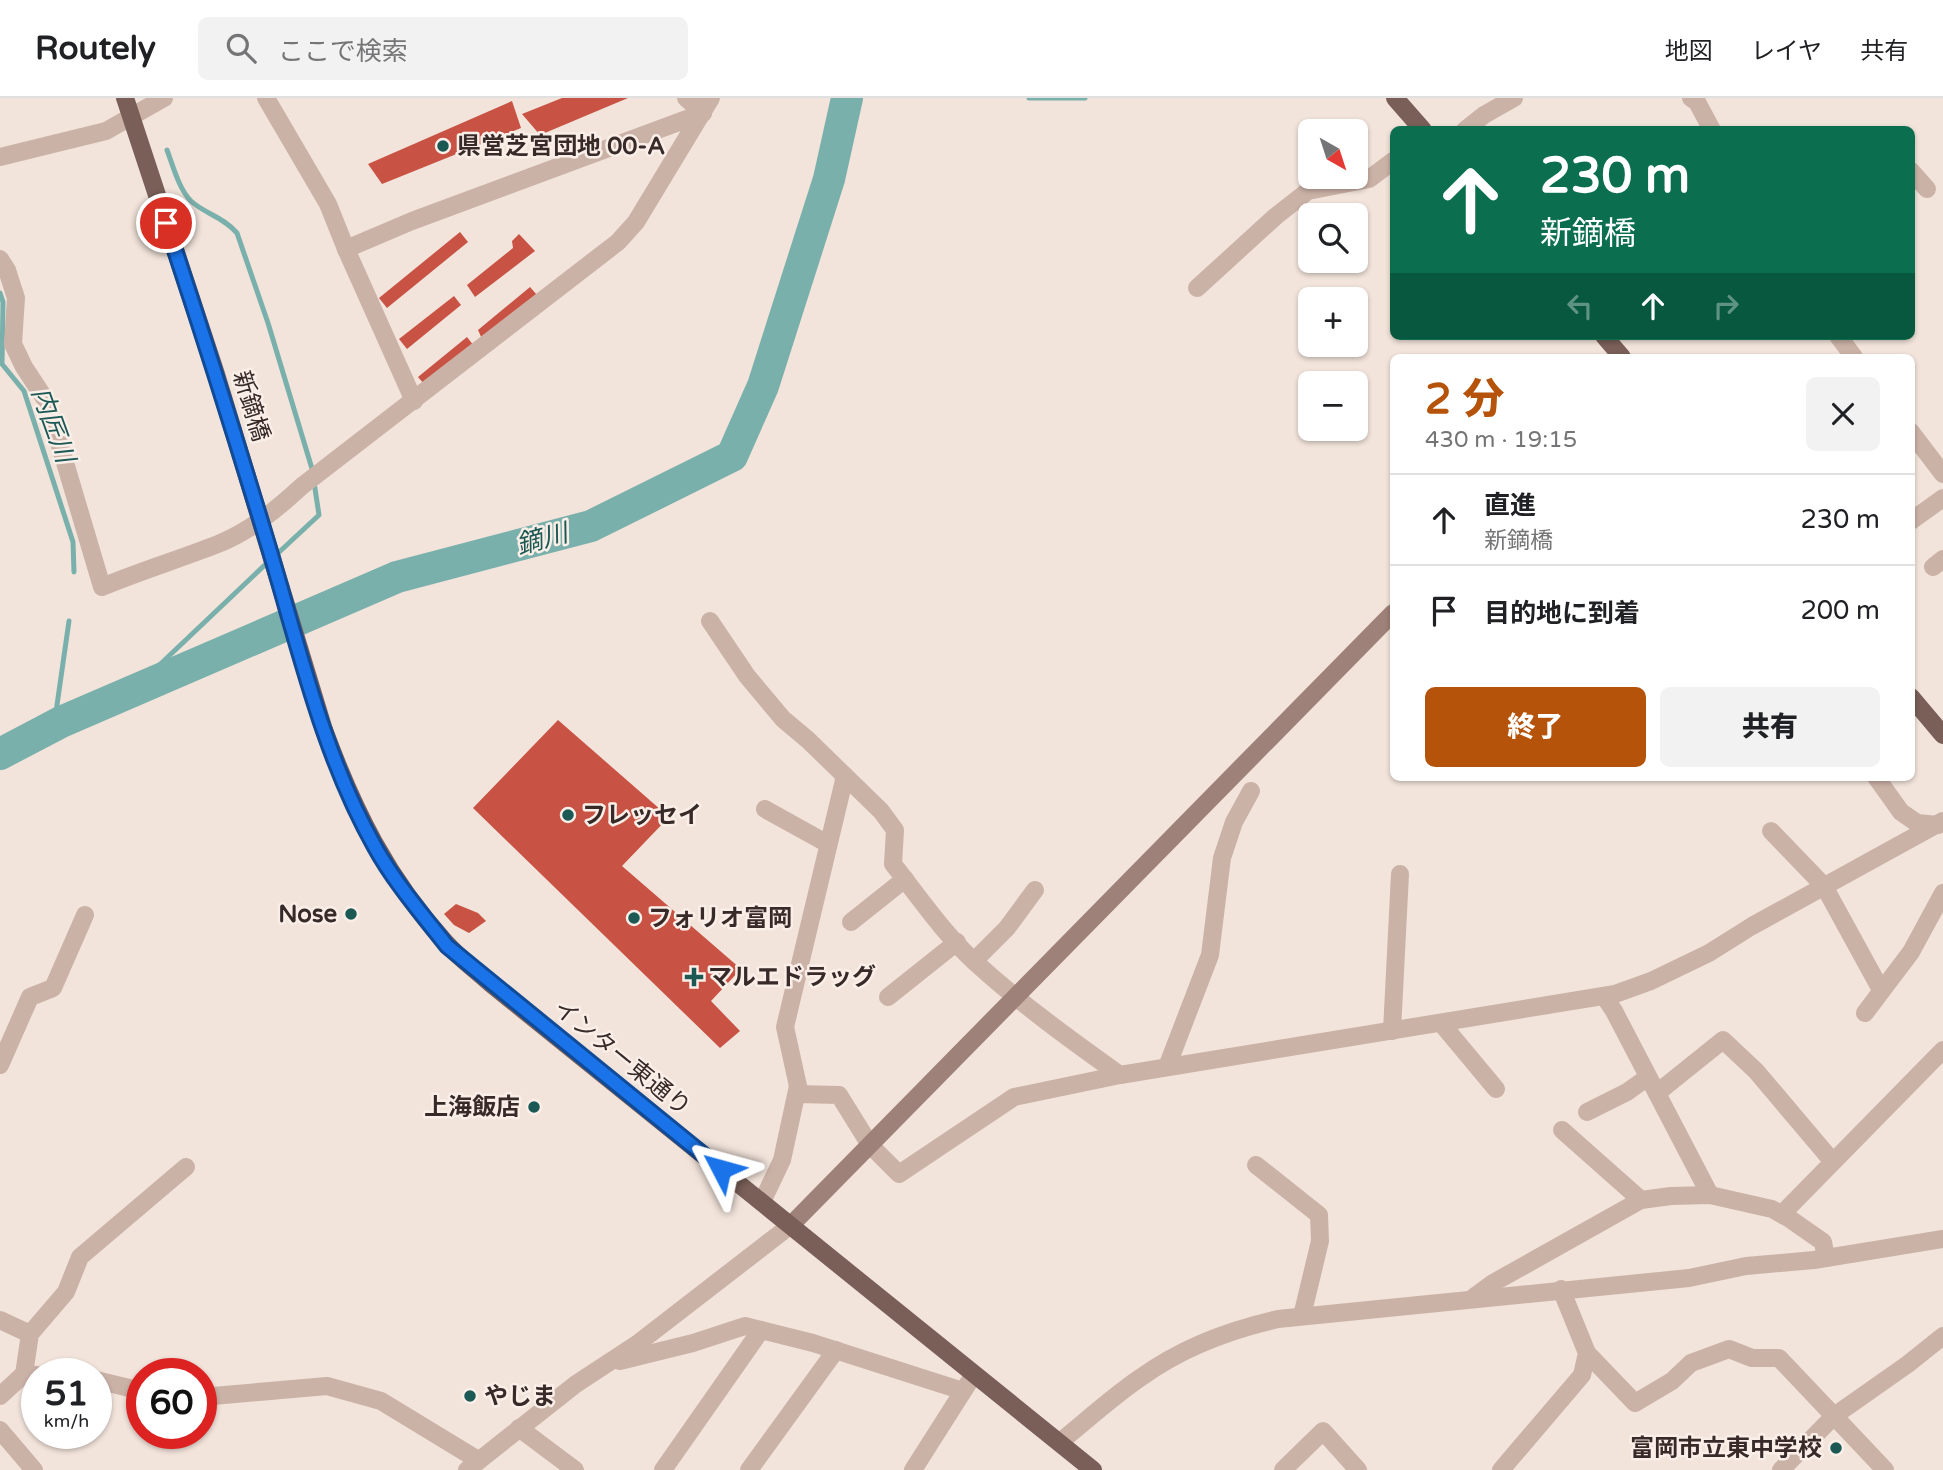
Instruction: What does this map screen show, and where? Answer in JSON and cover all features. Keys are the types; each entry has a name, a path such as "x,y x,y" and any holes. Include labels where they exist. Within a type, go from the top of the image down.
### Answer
{"main road":[{"name":"新鏑橋","path":"125,98 216,374 324,730"},
{"path":"1395,98 1420,126"},
{"path":"1607,340 1619,354"},
{"path":"1915,702 1943,735"},
{"name":"インター東通り","path":"324,730 347,791 376,849 412,902 447,946 1093,1470"}],"street":[{"path":"0,157 106,131 164,98"},
{"path":"265,98 328,204 414,401"},
{"path":"686,98 707,106"},
{"path":"1470,126 1483,115 1514,98"},
{"path":"1700,99 1710,126"},
{"path":"346,249 707,106"},
{"path":"0,259 7,270 16,298 13,344 24,367 47,402 102,586 220,543 273,513 302,486 618,242 636,222 707,106"},
{"path":"1197,288 1276,216 1308,191 1369,178 1390,163"},
{"path":"1915,175 1927,188"},
{"path":"1841,340 1852,354"},
{"path":"1915,437 1943,474"},
{"path":"1915,519 1943,498"},
{"path":"217,1396 327,1386 381,1401 473,1465 576,1384 637,1344 791,1225 1390,616"},
{"path":"710,621 747,676 783,719 881,811 895,830 894,864 935,919 974,961 1121,1075"},
{"path":"762,1202 782,1160 797,1094 798,1086 785,1027 845,776"},
{"path":"1879,781 1901,812 1917,823 1941,825"},
{"path":"1167,1067 1210,955 1222,858 1234,822 1251,790"},
{"path":"765,809 828,844"},
{"path":"797,1094 839,1094 870,1145 899,1174 1014,1097 1167,1067 1604,996 1651,981 1709,953 1824,886 1941,825"},
{"path":"1771,831 1824,886 1881,990"},
{"path":"1392,1031 1400,874"},
{"path":"851,922 905,879"},
{"path":"974,961 1007,928 1035,890"},
{"path":"1866,1013 1911,953 1943,892"},
{"path":"0,1065 30,997 53,988 85,915"},
{"path":"888,997 957,942"},
{"path":"1604,996 1710,1195"},
{"path":"1441,1023 1496,1089"},
{"path":"1587,1112 1627,1092 1653,1085 1723,1040 1756,1071 1833,1161"},
{"path":"1782,1214 1943,1050"},
{"path":"1562,1130 1641,1200"},
{"path":"1256,1165 1319,1215 1320,1241 1302,1317"},
{"path":"30,1358 30,1334 66,1292 80,1257 186,1167"},
{"path":"1472,1298 1493,1283 1641,1200 1671,1196 1710,1195 1772,1209 1823,1242 1826,1258"},
{"path":"1060,1443 1140,1377 1187,1349 1246,1326 1472,1298 1689,1278 1746,1266 1826,1258 1943,1239"},
{"path":"1561,1289 1587,1353 1635,1403 1672,1381 1691,1363 1730,1349 1752,1358 1779,1358 1885,1470"},
{"path":"0,1320 30,1334"},
{"path":"607,1364 693,1343 745,1326 835,1350 963,1391"},
{"path":"663,1470 761,1330"},
{"path":"1781,1470 1834,1416 1943,1336"},
{"path":"749,1470 835,1350"},
{"path":"1501,1470 1582,1375 1587,1353"},
{"path":"914,1470 971,1378 983,1380"},
{"path":"0,1396 21,1381"},
{"path":"519,1428 575,1470"},
{"path":"0,1430 34,1470"},
{"path":"1283,1470 1323,1431 1358,1470"}],"building":[{"path":"562,98 628,98 540,135 522,114"},
{"name":"県営芝宮団地 00-A","path":"512,101 521,128 382,184 368,164"},
{"path":"460,232 468,242 387,308 379,298"},
{"path":"519,234 535,251 475,297 467,285 513,248 512,241"},
{"path":"530,287 537,295 483,341 478,330"},
{"path":"454,296 461,305 407,349 399,339"},
{"path":"467,337 474,346 425,385 418,377"},
{"name":"フォリオ富岡","path":"558,720 669,817 622,866 741,969 711,1001 740,1031 720,1048 473,808"},
{"path":"456,904 478,913 486,921 469,933 454,925 444,914"}],"waterway":[{"name":"鏑川","path":"0,754 61,722 397,577 591,526 732,456 763,386 829,179 847,98"},
{"path":"1029,98 1085,98"},
{"path":"167,150 183,190 191,201 237,233 268,323 313,472"},
{"name":"内匠川","path":"0,293 3,302 2,364 24,391 73,542 74,572"},
{"path":"276,555 319,515 314,482"},
{"path":"132,691 269,561"},
{"name":"内匠川","path":"54,726 69,621"}],"place":[{"name":"県営芝宮団地 00-A","path":"443,146"},
{"name":"フレッセイ","path":"568,815"},
{"name":"Nose","path":"351,914"},
{"name":"フォリオ富岡","path":"634,918"},
{"name":"マルエドラッグ","path":"694,977"},
{"name":"上海飯店","path":"534,1107"},
{"name":"やじま","path":"470,1396"},
{"name":"富岡市立東中学校","path":"1836,1448"}],"route":[{"path":"166,223 216,374 324,730 347,791 376,849 412,902 447,946 721,1169"}]}
